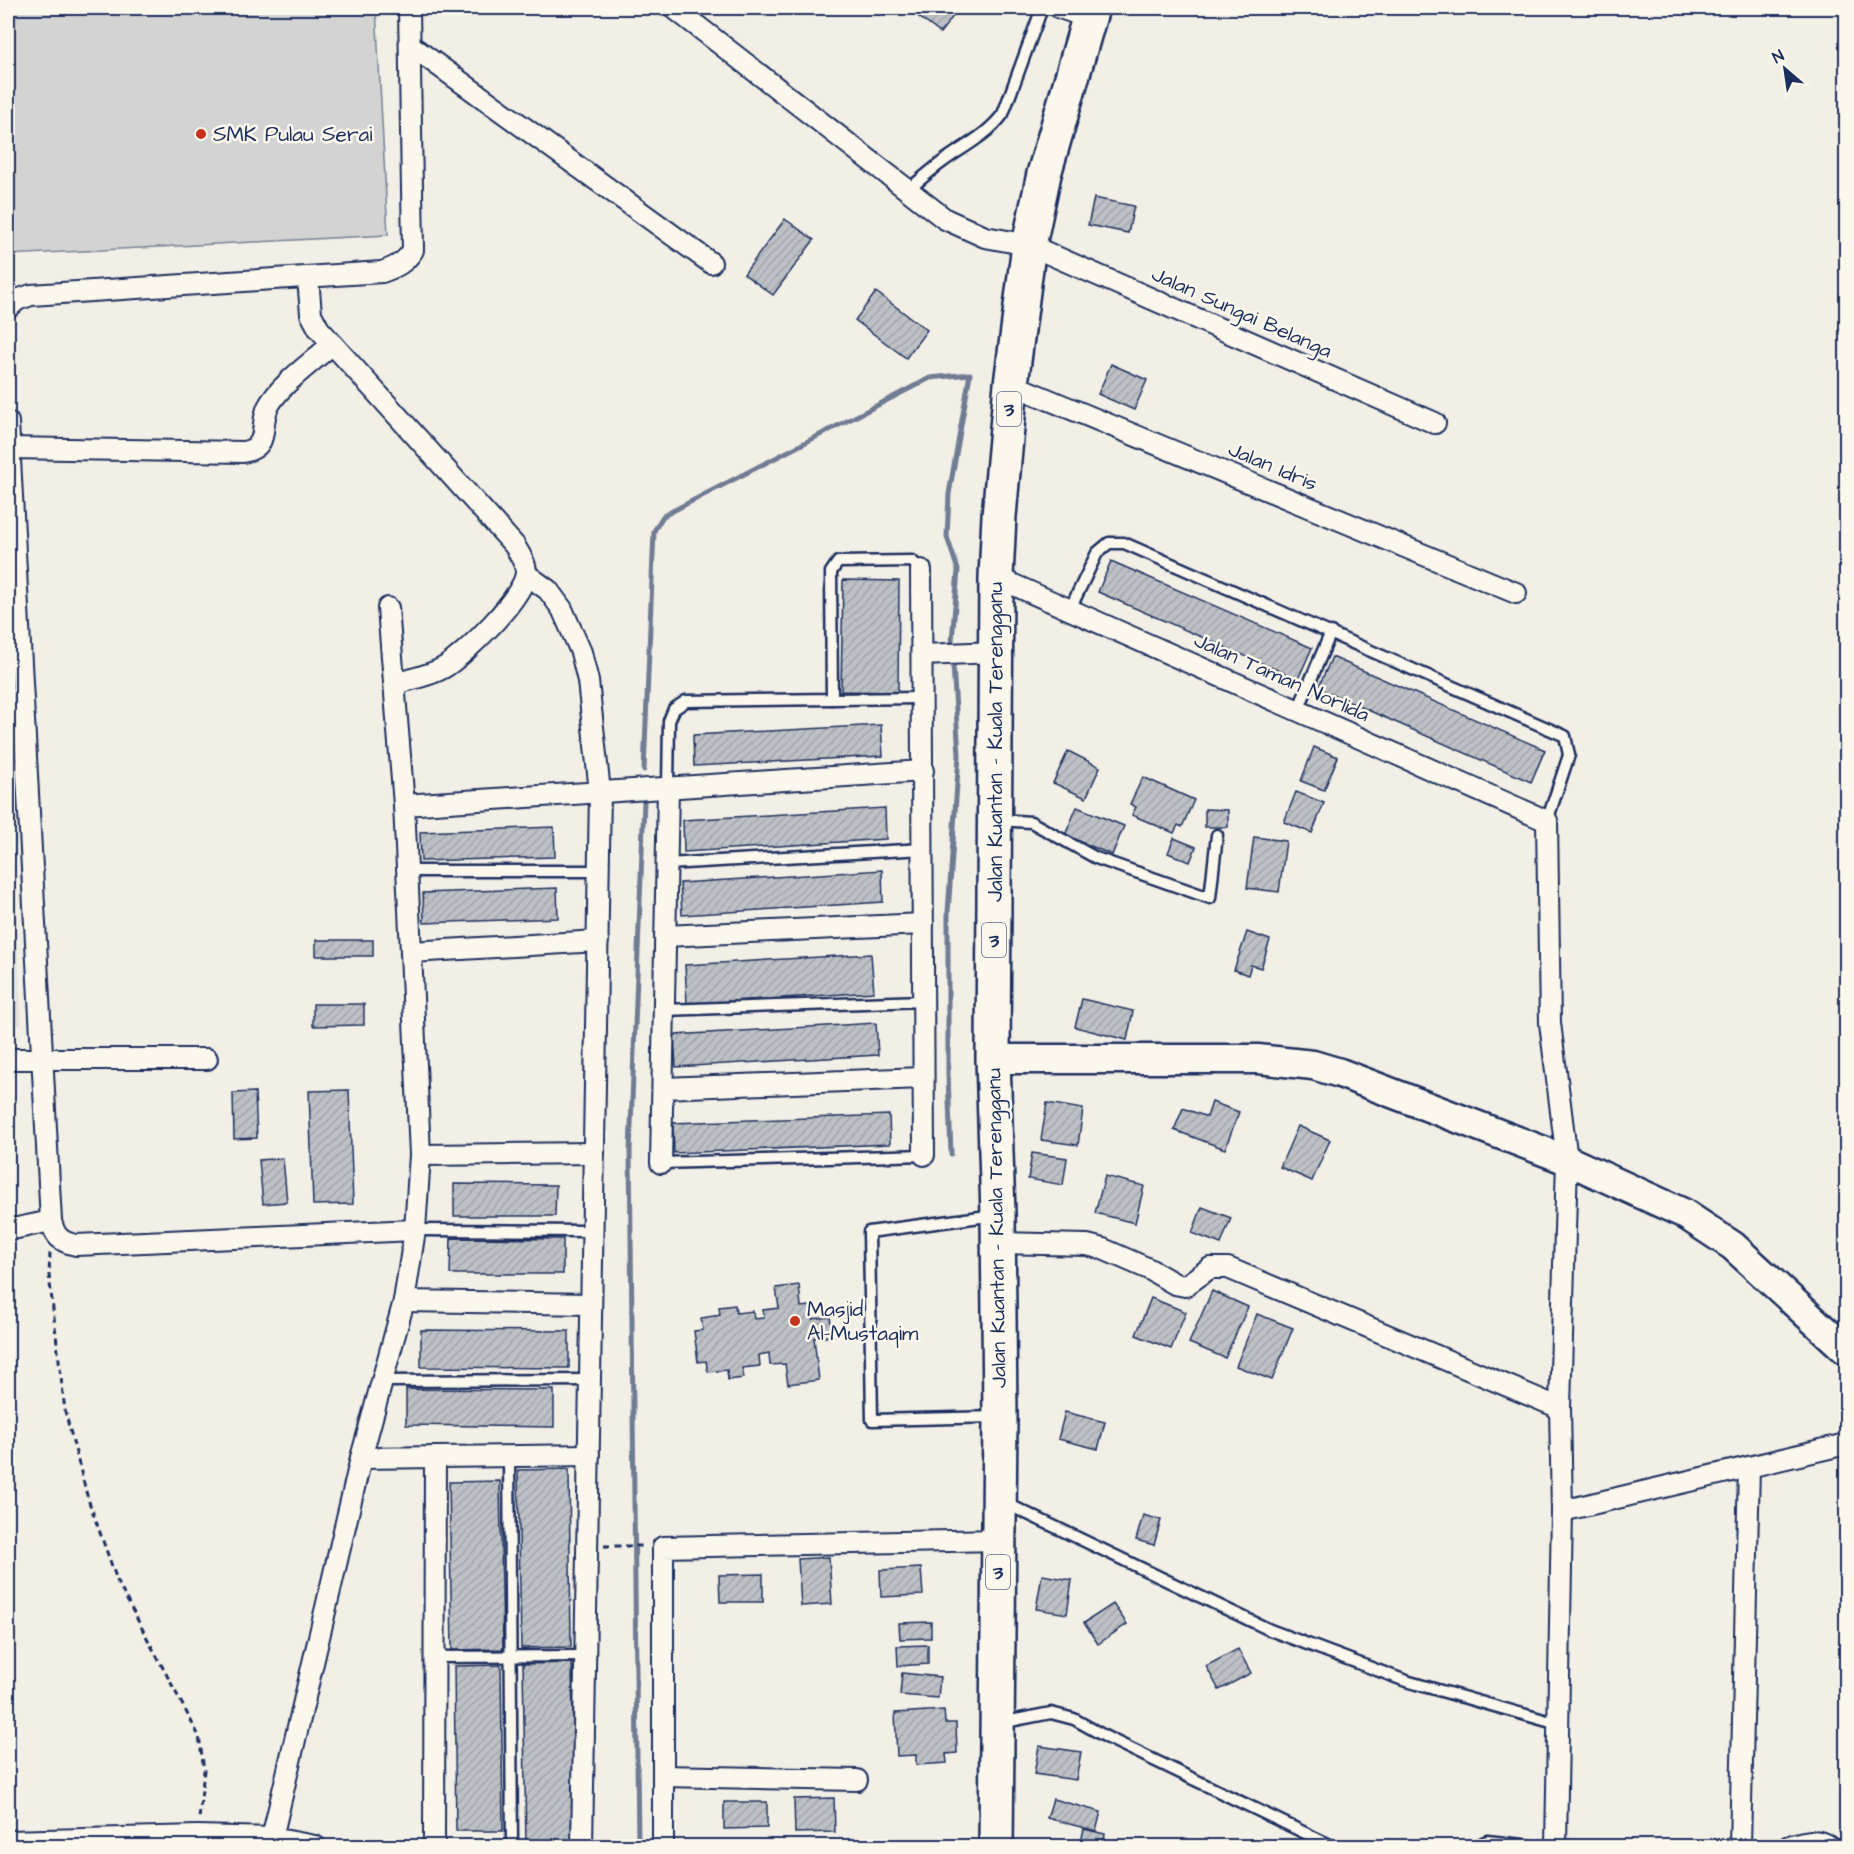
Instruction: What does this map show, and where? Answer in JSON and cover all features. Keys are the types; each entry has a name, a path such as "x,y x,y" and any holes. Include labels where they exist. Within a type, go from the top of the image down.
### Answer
{"highway":[{"name":"Jalan Kuantan - Kuala Terengganu","path":"996,1846 1000,1418 993,1059 996,577 1011,384 1029,245 1081,11"}],"street":[{"path":"8,308 17,300 31,295 308,278 382,272 399,266 408,259 413,250 409,8"},
{"name":"Jalan Sungai Belanga","path":"674,8 945,219 985,237 1029,245 1436,423"},
{"path":"410,45 711,263"},
{"path":"308,278 311,314 319,329 515,546 525,565 526,574 517,595 468,650 442,669 395,684"},
{"path":"9,448 252,450 259,446 262,439 265,413 271,402 332,344"},
{"name":"Jalan Idris","path":"1011,384 1516,593"},
{"path":"8,422 41,1059 51,1221 58,1238 76,1245 415,1230"},
{"path":"921,570 924,1155"},
{"path":"526,574 548,590 562,609 581,652 588,681 600,792 582,1846"},
{"name":"Jalan Taman Norlida","path":"996,577 1547,821"},
{"path":"272,1838 361,1458 404,1301 415,1230 420,1155 404,805 388,608"},
{"path":"922,655 996,652"},
{"path":"404,805 923,771"},
{"path":"661,1163 668,788"},
{"path":"1547,821 1550,1023 1567,1160 1560,1408 1562,1510 1556,1846"},
{"path":"665,936 923,924"},
{"path":"411,952 598,942"},
{"path":"8,1059 207,1059"},
{"path":"993,1059 1252,1059 1314,1065 1340,1073 1567,1160 1683,1213 1723,1239 1769,1278 1846,1350"},
{"path":"663,1088 923,1078"},
{"path":"420,1155 594,1153"},
{"path":"8,1230 51,1221"},
{"path":"998,1229 1103,1249 1149,1269 1175,1284 1185,1286 1210,1268 1228,1268 1560,1408"},
{"path":"404,1301 591,1304"},
{"path":"1562,1510 1846,1444"},
{"path":"361,1458 589,1455"},
{"path":"434,1846 435,1457"},
{"path":"1740,1846 1749,1467"},
{"path":"663,1846 663,1547 999,1540"},
{"path":"663,1776 857,1780"},
{"path":"8,1841 198,1836 272,1838 315,1846"},
{"path":"1789,1846 1809,1841 1821,1841 1828,1846"}],"lane":[{"path":"908,190 940,163 980,136 1003,114 1042,8"},
{"path":"1070,609 1097,553 1109,543 1124,543 1565,736 1569,755 1547,821"},
{"path":"832,699 831,572 838,562 912,561 921,570"},
{"path":"1298,710 1330,632"},
{"path":"668,788 669,721 674,710 686,700 922,698"},
{"path":"995,820 1030,822 1096,858 1210,898 1217,835"},
{"path":"667,864 923,849"},
{"path":"407,871 599,871"},
{"path":"664,1010 923,1000"},
{"path":"661,1163 924,1155"},
{"path":"998,1229 869,1232 872,1419 1000,1418"},
{"path":"415,1230 592,1231"},
{"path":"382,1381 590,1380"},
{"path":"509,1456 512,1846"},
{"path":"999,1500 1270,1630 1406,1681 1558,1724"},
{"path":"435,1657 585,1656"},
{"path":"997,1724 1051,1713 1074,1719 1108,1738 1332,1846"},
{"path":"1477,1846 1486,1841 1532,1846"}],"path":[{"path":"51,1221 49,1275 65,1411 88,1499 118,1583 199,1736 204,1770 198,1836"},
{"path":"587,1545 663,1547"}],"shaded area":[{"name":"SMK Pulau Serai","path":"8,8 376,8 388,235 8,255"},
{"path":"8,705 21,1025 8,1025"}],"building":[{"path":"907,8 954,8 958,10 940,33"},
{"path":"1094,198 1134,206 1128,233 1088,225"},
{"path":"785,219 814,240 773,295 744,274"},
{"path":"876,292 927,330 906,358 855,320"},
{"path":"1111,364 1147,380 1134,410 1098,394"},
{"path":"1111,561 1312,648 1298,679 1098,592"},
{"path":"843,580 899,581 898,692 841,691"},
{"path":"1332,657 1545,750 1531,782 1318,688"},
{"path":"881,725 883,756 694,766 693,735"},
{"path":"1314,747 1338,757 1324,790 1301,781"},
{"path":"1068,751 1100,767 1086,798 1053,783"},
{"path":"1143,777 1194,800 1182,827 1178,825 1174,833 1132,815 1136,807 1130,804"},
{"path":"1296,792 1324,803 1312,833 1284,822"},
{"path":"1077,807 1124,826 1112,855 1065,835"},
{"path":"885,808 886,839 684,852 683,820"},
{"path":"1205,809 1228,810 1228,827 1205,827"},
{"path":"554,827 555,857 421,861 420,832"},
{"path":"1254,837 1286,841 1279,892 1247,888"},
{"path":"1174,838 1196,847 1190,862 1168,853"},
{"path":"882,870 883,902 682,915 680,883"},
{"path":"557,888 558,918 424,923 423,893"},
{"path":"1247,932 1270,940 1261,968 1251,965 1248,975 1234,970"},
{"path":"316,940 373,940 373,956 316,956"},
{"path":"871,954 874,992 687,1004 685,965"},
{"path":"1082,999 1133,1011 1127,1040 1075,1027"},
{"path":"313,1004 364,1004 364,1025 313,1026"},
{"path":"876,1023 878,1055 676,1067 674,1035"},
{"path":"349,1090 353,1204 313,1205 309,1091"},
{"path":"255,1092 257,1138 234,1139 233,1093"},
{"path":"1212,1102 1239,1112 1225,1149 1174,1130 1183,1108 1207,1117"},
{"path":"1047,1103 1083,1109 1078,1145 1041,1140"},
{"path":"889,1115 890,1144 674,1153 673,1123"},
{"path":"1298,1126 1330,1140 1312,1181 1280,1167"},
{"path":"1032,1153 1067,1158 1063,1185 1028,1179"},
{"path":"283,1158 287,1202 263,1204 259,1160"},
{"path":"1105,1176 1144,1186 1135,1223 1095,1213"},
{"path":"454,1184 556,1185 555,1216 454,1216"},
{"path":"1202,1207 1231,1218 1221,1244 1192,1233"},
{"path":"451,1238 563,1239 563,1274 450,1274"},
{"path":"799,1285 801,1307 810,1306 812,1319 830,1317 833,1336 814,1338 819,1380 788,1384 785,1364 770,1365 769,1353 759,1355 760,1366 742,1368 744,1378 728,1380 727,1370 708,1372 706,1361 698,1362 694,1331 703,1330 701,1318 720,1315 719,1307 735,1305 736,1313 753,1311 754,1319 764,1318 763,1310 779,1308 776,1288"},
{"path":"1212,1291 1248,1307 1225,1358 1189,1343"},
{"path":"1151,1298 1186,1312 1171,1349 1136,1335"},
{"path":"1257,1314 1293,1328 1272,1380 1236,1366"},
{"path":"421,1330 569,1331 569,1368 421,1367"},
{"path":"406,1389 554,1390 554,1427 406,1425"},
{"path":"1065,1412 1105,1422 1098,1449 1058,1439"},
{"path":"569,1469 571,1647 521,1648 518,1470"},
{"path":"500,1481 503,1649 452,1650 449,1482"},
{"path":"1143,1515 1161,1520 1154,1545 1136,1540"},
{"path":"829,1557 832,1604 801,1606 798,1559"},
{"path":"921,1568 923,1595 881,1597 880,1570"},
{"path":"763,1574 763,1602 720,1602 719,1575"},
{"path":"1042,1575 1072,1580 1067,1614 1036,1609"},
{"path":"1113,1604 1127,1624 1098,1644 1084,1623"},
{"path":"931,1622 931,1638 900,1639 899,1623"},
{"path":"928,1645 928,1664 898,1666 897,1646"},
{"path":"1238,1649 1251,1673 1219,1690 1206,1666"},
{"path":"572,1663 575,1846 526,1846 523,1664"},
{"path":"501,1665 503,1831 456,1831 454,1666"},
{"path":"902,1673 940,1677 938,1698 900,1695"},
{"path":"944,1710 945,1723 956,1723 957,1753 946,1754 947,1763 916,1765 916,1755 897,1756 895,1713"},
{"path":"1039,1746 1081,1752 1076,1780 1034,1774"},
{"path":"834,1798 835,1832 795,1833 794,1799"},
{"path":"1053,1799 1101,1812 1096,1831 1047,1818"},
{"path":"724,1802 767,1802 767,1828 724,1829"},
{"path":"1084,1829 1105,1834 1103,1846 1080,1846"}],"waterway":[{"path":"644,770 654,531 663,516 930,378 970,374 949,494 947,537 958,570 952,641"},
{"path":"951,1154 948,1075 948,913 959,755 953,665"},
{"path":"638,1846 630,1151 644,801"}],"place":[{"name":"SMK Pulau Serai","path":"201,134"},
{"name":"Masjid Al-Mustaqim","path":"795,1321"}]}
